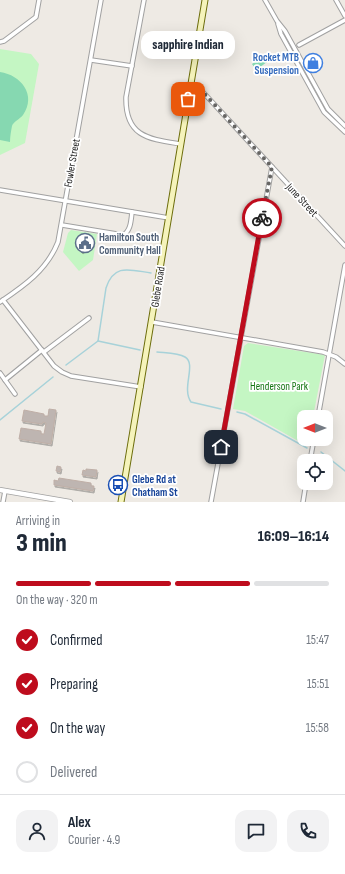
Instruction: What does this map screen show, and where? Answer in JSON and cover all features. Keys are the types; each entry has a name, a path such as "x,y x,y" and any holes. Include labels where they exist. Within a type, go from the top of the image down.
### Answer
{"main road":[{"name":"Glebe Road","path":"121,502 205,0"}],"street":[{"path":"0,42 4,41 36,17 39,0"},
{"name":"Fowler Street","path":"1,301 33,278 44,267 54,253 58,242 101,0"},
{"path":"144,0 126,97 126,108 130,120 136,129 144,136 154,140 181,144"},
{"path":"265,0 277,21 285,31 328,109 345,126"},
{"path":"336,0 345,16"},
{"path":"299,44 345,20"},
{"path":"277,21 281,34 324,112 345,132"},
{"path":"91,60 132,66"},
{"name":"June Street","path":"190,88 201,90 345,246"},
{"path":"211,502 272,167"},
{"path":"0,190 169,218"},
{"path":"62,225 123,235 129,230 132,212"},
{"path":"319,410 345,265"},
{"path":"1,301 58,369 65,374 141,387"},
{"path":"5,380 89,318"},
{"path":"152,322 329,354 345,364"},
{"path":"0,373 15,394"},
{"path":"303,502 305,490"},
{"path":"3,502 2,491 70,502"}],"green space":[{"path":"0,49 31,54 39,64 25,143 0,155"},
{"path":"263,56 267,62 256,70 252,64"},
{"path":"0,72 14,77 25,87 28,100 27,108 23,115 13,125 10,142 0,140"},
{"path":"71,230 97,234 93,260 79,271 63,252 68,233"},
{"name":"Henderson Park","path":"248,343 325,355 314,410 297,410 297,440 245,411 233,409 244,346"}],"building":[{"name":"Hamilton South Community Hall","path":"88,235 94,242 82,252 77,244"},
{"path":"49,409 56,410 51,444 19,439 21,428 41,431 41,434 44,434 46,423 43,422 42,424 22,421 24,410 48,416"},
{"path":"57,466 61,467 60,472 56,471"},
{"path":"86,469 97,470 96,477 82,475 83,470 86,471"},
{"path":"59,478 91,483 91,486 94,486 93,491 54,485 54,480 58,481"}],"waterway":[{"path":"66,365 98,341 106,288 113,275 118,271 124,270 151,273"},
{"path":"98,341 140,350"},
{"path":"157,352 185,357 190,365 188,396 191,402 221,409"},
{"path":"0,420 53,377"},
{"path":"237,412 245,414 307,448"},
{"path":"321,452 345,471"}],"way so far":[{"path":"188,99 190,88 201,90 272,167 262,218"}],"place":[{"name":"Rocket MTB Suspension","path":"313,63"},
{"name":"sapphire Indian","path":"188,99"},
{"name":"Hamilton South Community Hall","path":"85,243"},
{"name":"Glebe Rd at Chatham St","path":"118,485"}],"route":[{"path":"221,447 262,218"}]}
